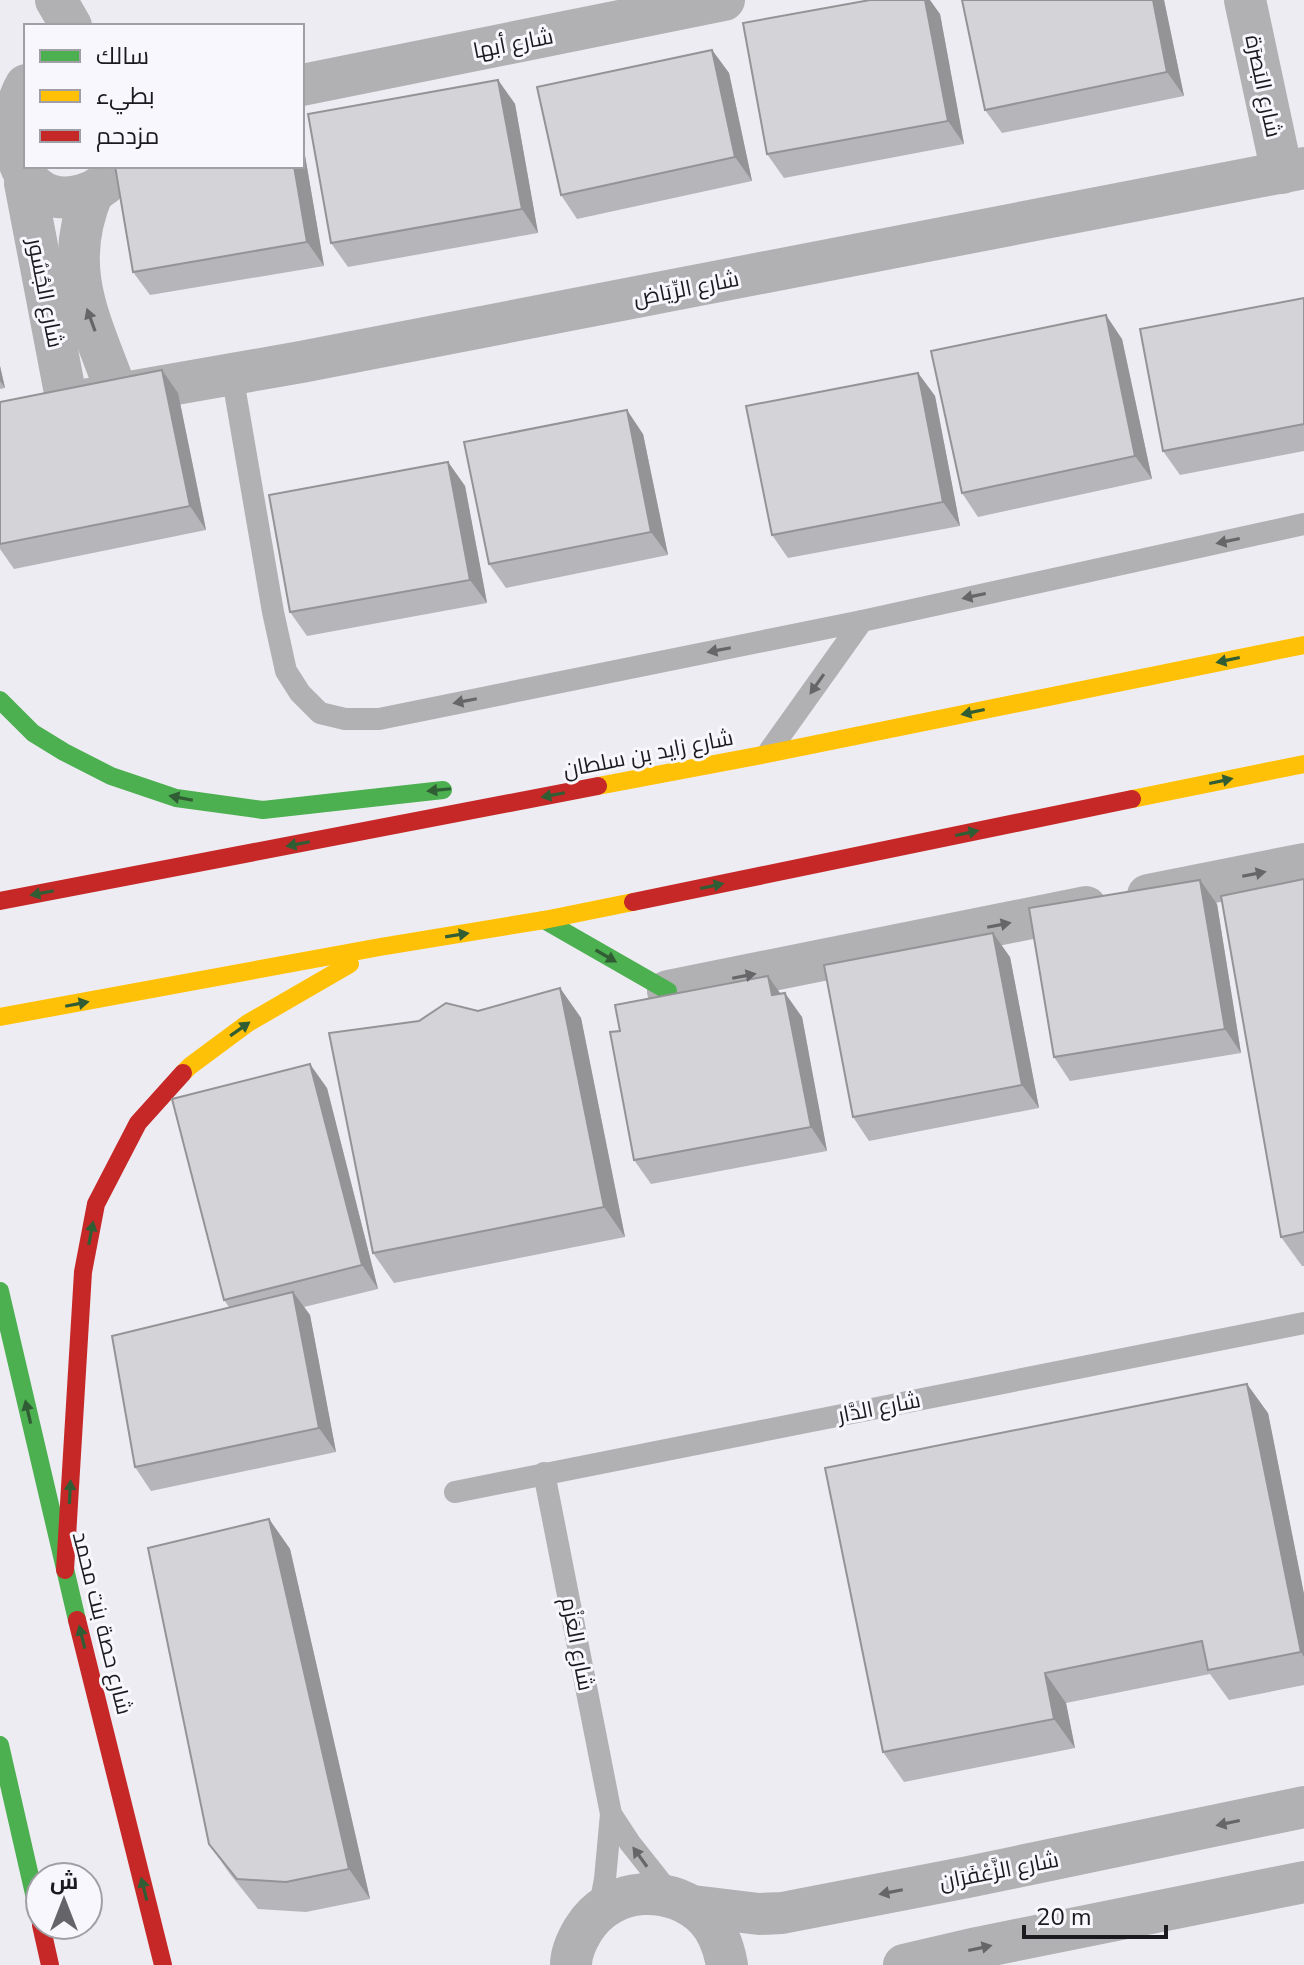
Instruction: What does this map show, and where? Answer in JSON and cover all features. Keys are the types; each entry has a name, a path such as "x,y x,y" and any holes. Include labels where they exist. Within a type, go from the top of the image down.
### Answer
{"main road":[{"name":"شارع زايد بن سلطان","path":"0,901 767,754 1304,645"},
{"path":"0,700 33,733 64,752 111,776 176,798 263,810 468,787"},
{"path":"531,780 767,754"},
{"path":"0,1017 544,920 1304,764"},
{"path":"544,920 668,991"},
{"path":"65,1570 83,1272 96,1204 138,1123 190,1066 248,1023 380,947"},
{"name":"شارع حصة بنت محمد","path":"0,1291 65,1570 163,1965"},
{"path":"0,1745 6,1808 24,1867"},
{"path":"45,1941 50,1965"}],"street":[{"path":"44,24 48,0"},
{"path":"56,0 70,24"},
{"name":"شارع أبها","path":"304,85 724,0"},
{"name":"شارع البَصرَة","path":"1245,0 1293,170"},
{"name":"شارع الجُسُور","path":"11,104 2,130 4,150 12,172 67,403"},
{"name":"شارع الرِّيَاض","path":"67,403 301,362 1293,170"},
{"path":"12,172 40,193 58,197 76,197 106,179"},
{"name":"شارع الجُسُور","path":"106,179 81,226 77,261 85,306 117,393"},
{"path":"668,991 1304,864"},
{"name":"شارع الزَّعْفَرَان","path":"594,1916 616,1900 654,1893 682,1902 759,1914 782,1913 1304,1807"},
{"path":"904,1965 1304,1882"},
{"path":"682,1902 709,1921 721,1941 727,1965"},
{"path":"539,1965 553,1957 594,1916"},
{"path":"571,1965 577,1939 594,1916"}],"lane":[{"path":"232,374 286,671 300,693 320,713 345,719 379,719 862,621 1304,524"},
{"path":"767,754 862,621"},
{"name":"شارع الدَّار","path":"455,1492 1304,1323"},
{"name":"شارع العَزْم","path":"544,1473 611,1814 605,1879 594,1916"},
{"name":"شارع العَزْم","path":"611,1814 650,1871 682,1902"}],"building":[{"path":"870,0 925,0 948,121 767,154 743,23"},
{"path":"962,0 1153,0 1167,72 985,110"},
{"path":"712,50 735,157 561,195 537,87"},
{"path":"498,80 522,209 331,243 308,114"},
{"path":"115,168 294,168 307,242 133,272"},
{"path":"1304,298 1304,424 1163,451 1140,329"},
{"path":"1106,315 1135,456 962,493 931,351"},
{"path":"162,370 190,506 0,544 0,402"},
{"path":"918,373 943,502 772,535 746,406"},
{"path":"627,410 651,532 489,564 464,442"},
{"path":"448,462 470,580 290,612 269,495"},
{"path":"1304,879 1304,1232 1281,1237 1221,896"},
{"path":"1200,880 1225,1029 1054,1057 1029,908"},
{"path":"993,933 1022,1085 853,1117 824,965"},
{"path":"768,976 772,995 785,993 811,1127 634,1160 610,1032 620,1031 615,1005"},
{"path":"560,988 604,1207 373,1253 329,1033 419,1021 446,1003 478,1011"},
{"path":"310,1064 362,1265 224,1300 172,1099"},
{"path":"293,1292 319,1428 135,1467 112,1336"},
{"path":"1247,1384 1301,1652 1208,1670 1202,1641 1045,1673 1054,1719 883,1752 825,1468"},
{"path":"269,1519 349,1869 286,1882 237,1879 209,1844 148,1548"}],"traffic: fast":[{"path":"0,700 33,733 64,752 111,776 176,798 263,810 443,790"},
{"path":"544,920 668,991"},
{"path":"0,1291 77,1620"},
{"path":"0,1745 27,1861"}],"traffic: slow":[{"path":"598,786 1304,645"},
{"path":"1132,799 1304,764"},
{"path":"0,1017 633,902"},
{"path":"183,1073 248,1023 350,964"}],"traffic: jam":[{"path":"0,901 598,786"},
{"path":"633,902 1132,799"},
{"path":"65,1570 83,1272 96,1204 138,1123 183,1073"},
{"path":"77,1620 163,1965"},
{"path":"45,1941 50,1965"}]}
